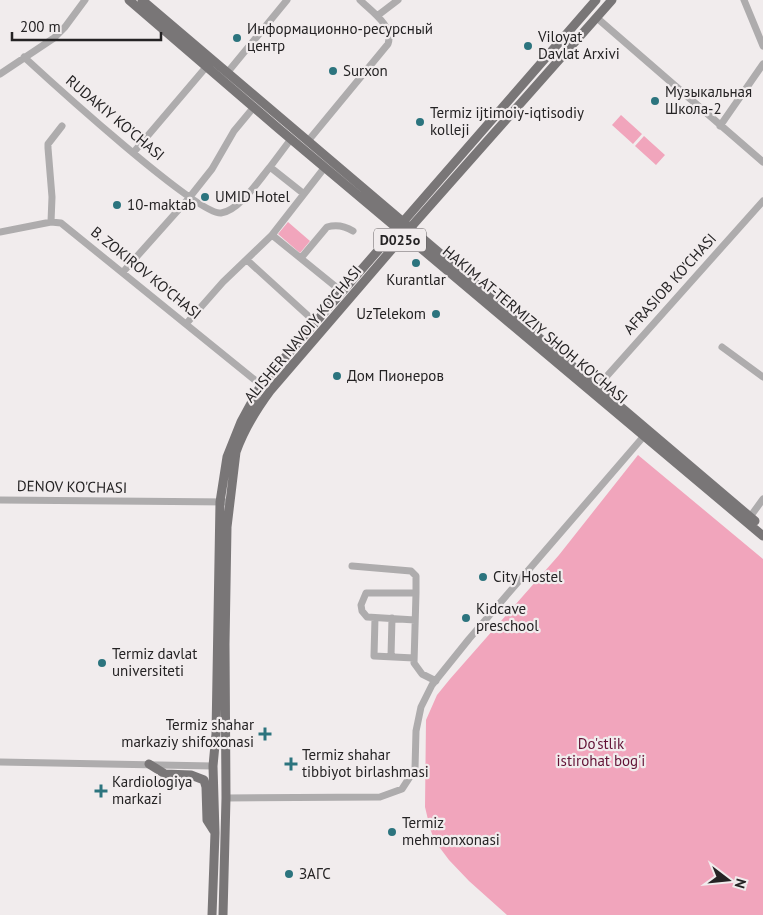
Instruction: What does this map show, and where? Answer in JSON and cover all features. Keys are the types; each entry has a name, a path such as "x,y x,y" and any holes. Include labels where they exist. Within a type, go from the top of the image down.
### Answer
{"main road":[{"name":"HAKIM AT-TERMIZIY SHOH KO'CHASI","path":"128,0 325,167 400,224"},
{"name":"HAKIM AT-TERMIZIY SHOH KO'CHASI","path":"142,0 308,141 400,224 644,436 763,536"},
{"name":"ALISHER NAVOIY KO’CHASI","path":"225,502 227,457 241,422 260,385 596,0"},
{"name":"ALISHER NAVOIY KO’CHASI","path":"225,502 236,452 243,434 256,410 270,391 612,0"},
{"path":"497,115 505,122"},
{"name":"HAKIM AT-TERMIZIY SHOH KO'CHASI","path":"408,231 598,386 763,528"},
{"name":"D025o","path":"223,915 226,798 225,502"},
{"name":"D025o","path":"212,915 215,833 213,765 216,734 225,502"},
{"path":"213,765 220,761 226,765"},
{"path":"149,764 165,774 191,775 204,780 207,820 215,833"},
{"path":"215,798 220,801 226,798"}],"street":[{"path":"0,74 54,38 85,0"},
{"path":"227,73 288,0"},
{"path":"308,141 388,44 389,30 360,0"},
{"path":"377,16 398,0"},
{"path":"744,0 763,46"},
{"path":"596,18 763,162"},
{"name":"RUDAKIY KO'CHASI","path":"24,57 133,153 190,198 211,212 224,213 243,200 291,138"},
{"path":"720,126 763,64"},
{"path":"133,153 207,66"},
{"path":"123,272 190,198 212,169 234,131 254,107"},
{"path":"0,232 51,222 52,197 48,144 62,126"},
{"path":"270,167 304,194"},
{"path":"186,324 223,282 272,235 325,167"},
{"name":"AFRASIOB KO'CHASI","path":"598,386 763,201"},
{"name":"B. ZOKIROV KO'CHASI","path":"51,222 67,226 260,385"},
{"path":"301,258 327,227 346,226 353,231"},
{"path":"272,235 341,292"},
{"path":"247,260 316,322"},
{"path":"722,347 763,377"},
{"path":"226,798 380,796 402,788 415,769 416,731 421,707 436,681 469,639 644,436"},
{"path":"750,517 763,499"},
{"name":"DENOV KO'CHASI","path":"0,500 225,502"},
{"path":"352,566 411,570 416,576 414,663 422,674 436,681"},
{"path":"415,620 367,617 362,611 361,605 366,593 416,593"},
{"path":"375,618 374,656 414,658"},
{"path":"391,656 392,618"},
{"path":"0,762 213,765"}],"green space":[{"path":"621,115 642,134 633,144 612,125"},
{"path":"644,136 665,155 656,165 635,146"},
{"path":"288,222 310,241 300,253 278,234"},
{"name":"Do'stlik istirohat bog'i","path":"638,455 763,559 763,915 507,915 469,881 449,860 434,840 425,807 426,720 437,695 559,555"}],"place":[{"name":"Информационно-ресурсный центр","path":"237,38"},
{"name":"Viloyat Davlat Arxivi","path":"528,46"},
{"name":"Surxon","path":"333,71"},
{"name":"Музыкальная Школа-2","path":"655,101"},
{"name":"Termiz ijtimoiy-iqtisodiy kolleji","path":"420,122"},
{"name":"UMID Hotel","path":"205,197"},
{"name":"10-maktab","path":"117,205"},
{"name":"Kurantlar","path":"416,263"},
{"name":"UzTelekom","path":"436,314"},
{"name":"Дом Пионеров","path":"337,376"},
{"name":"City Hostel","path":"483,577"},
{"name":"Kidcave preschool","path":"466,618"},
{"name":"Termiz davlat universiteti","path":"102,663"},
{"name":"Termiz shahar markaziy shifoxonasi","path":"265,734"},
{"name":"Termiz shahar tibbiyot birlashmasi","path":"291,764"},
{"name":"Kardiologiya markazi","path":"101,791"},
{"name":"Termiz mehmonxonasi","path":"392,832"},
{"name":"ЗАГС","path":"289,874"}]}
